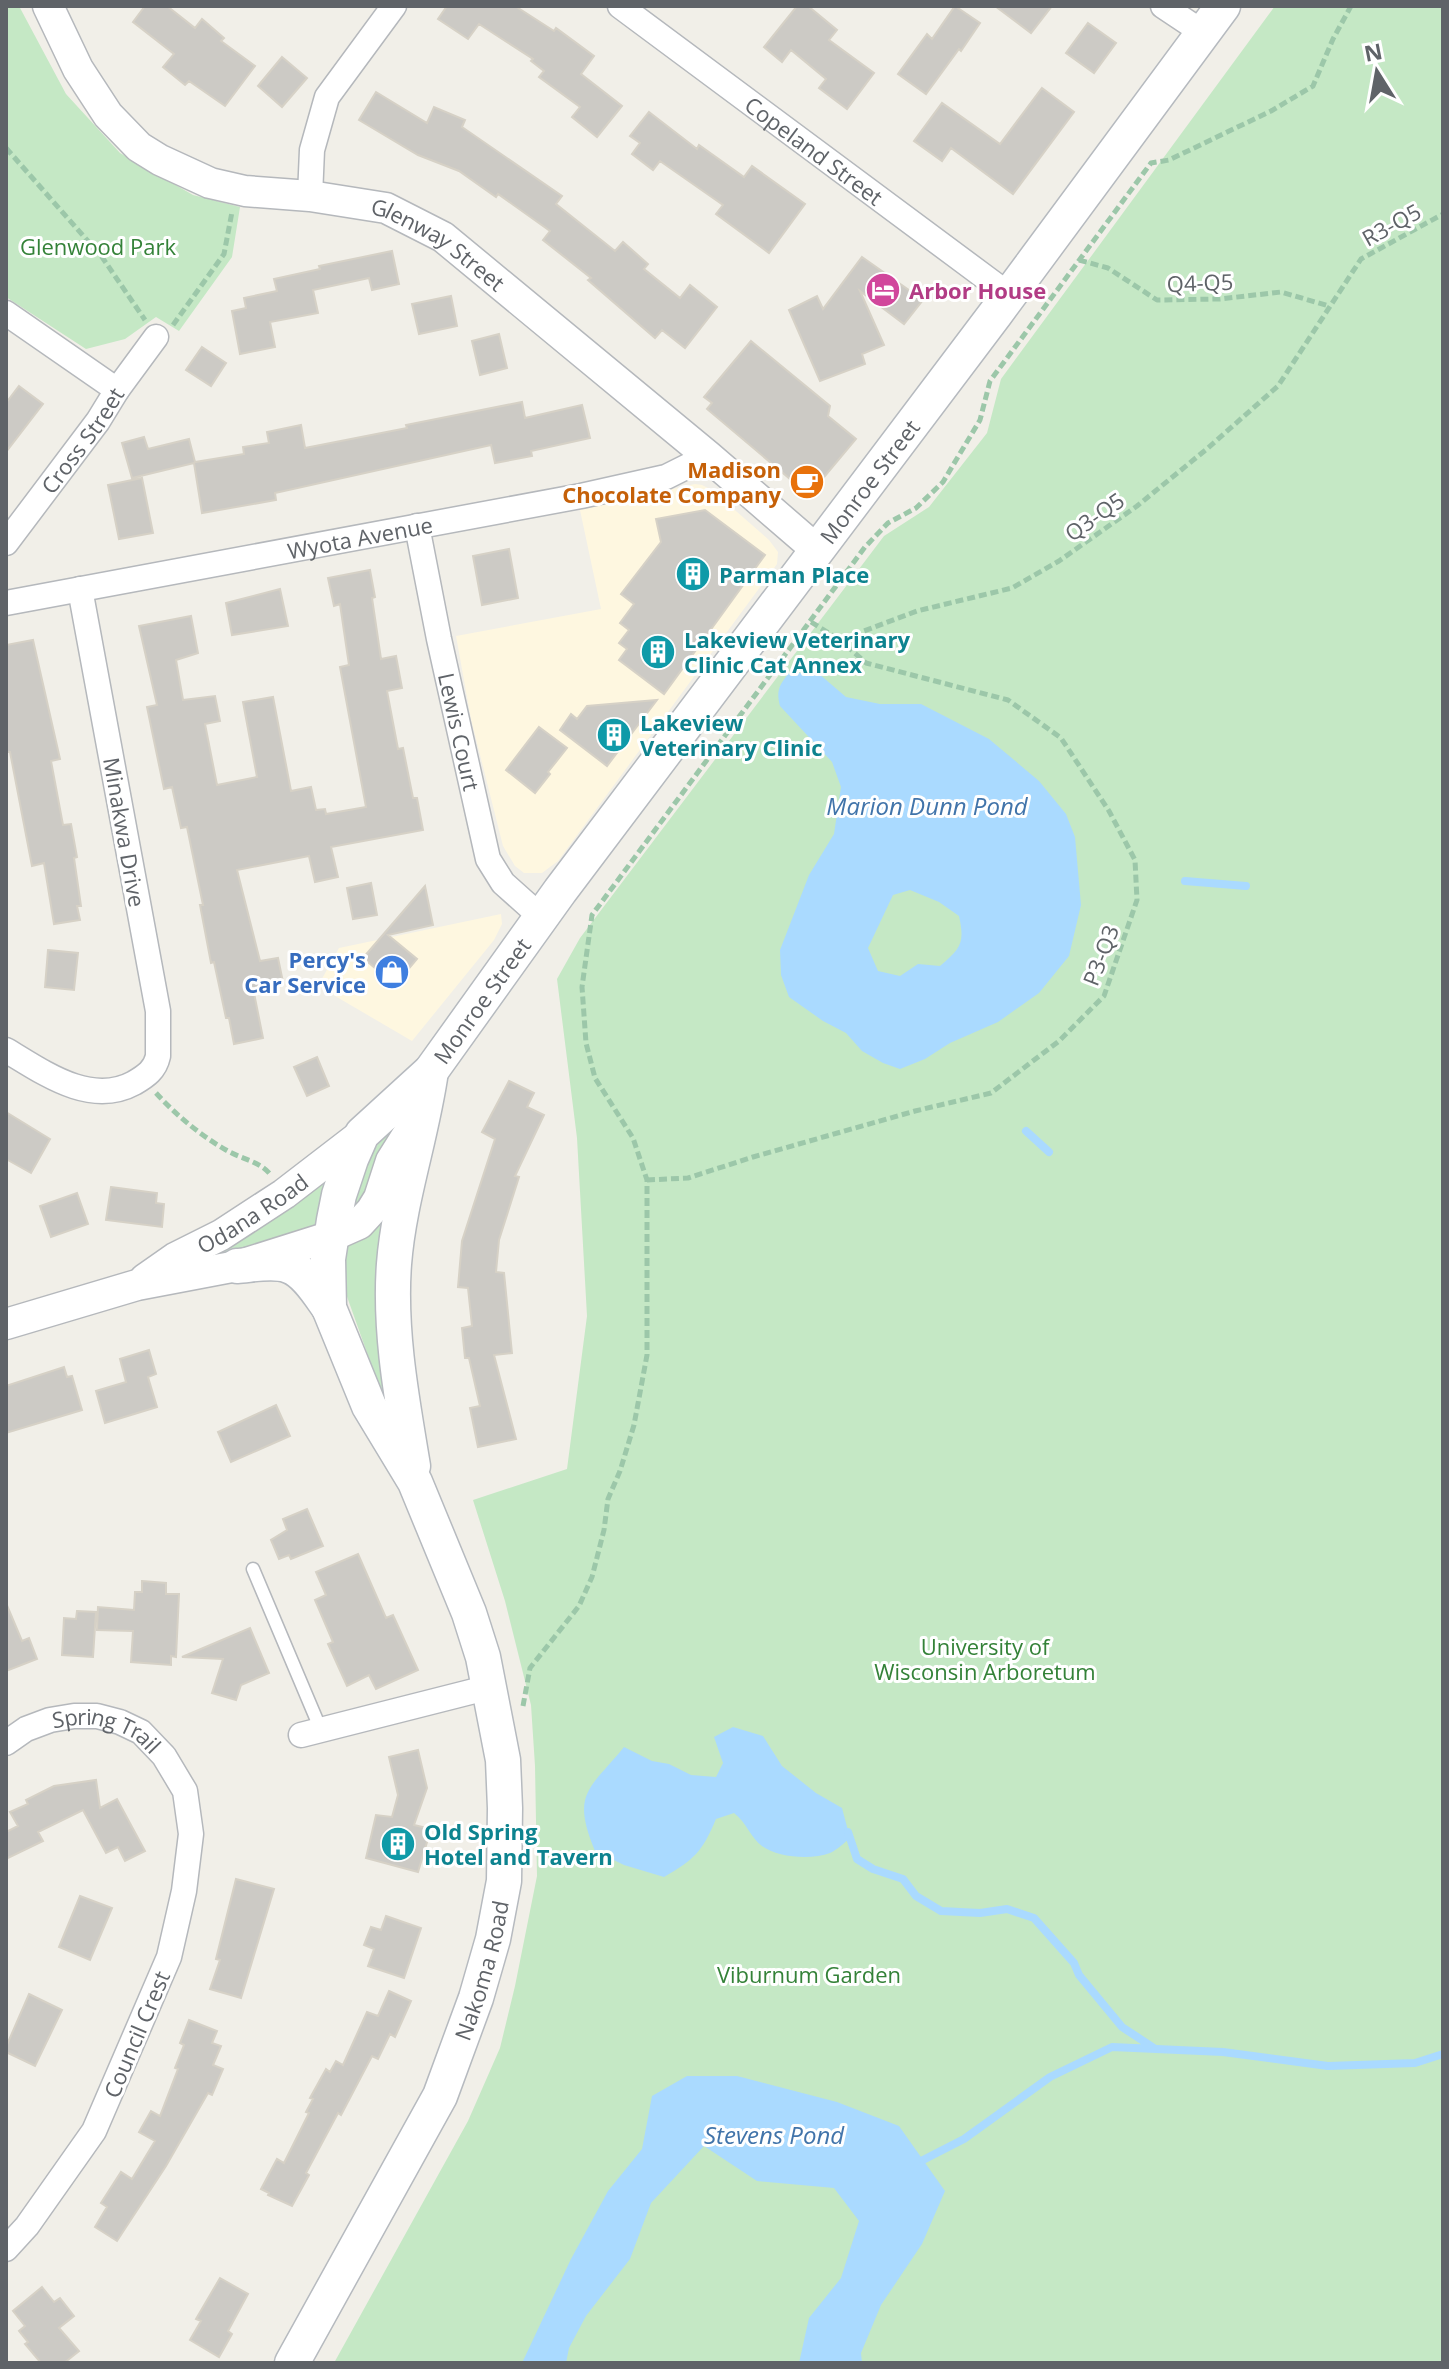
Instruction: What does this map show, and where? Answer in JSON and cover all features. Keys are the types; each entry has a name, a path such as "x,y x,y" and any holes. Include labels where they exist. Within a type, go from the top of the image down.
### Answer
{"main road":[{"name":"Monroe Street","path":"332,1236 339,1195 362,1134 431,1071 541,917 818,551 1212,19"},
{"name":"Monroe Street","path":"415,1482 403,1407 392,1300 400,1215 426,1106 431,1071"},
{"name":"Nakoma Road","path":"292,2363 440,2096 476,1998 493,1939 504,1881 503,1760 490,1687 469,1613 415,1482 369,1406 329,1308 328,1259 332,1236"},
{"path":"237,1266 290,1266 306,1279 329,1308"}],"street":[{"name":"Glenway Street","path":"48,6 78,69 108,115 139,147 210,183 245,191 310,196 386,208 443,237 818,551"},
{"path":"310,196 312,150 327,97 394,6"},
{"name":"Copeland Street","path":"620,6 1009,295"},
{"path":"1163,6 1212,19"},
{"path":"6,313 117,390"},
{"name":"Cross Street","path":"6,543 98,421 156,337"},
{"name":"Wyota Avenue","path":"6,603 581,496 666,477 708,456"},
{"name":"Lewis Court","path":"417,526 488,859 503,883 541,917"},
{"name":"Minakwa Drive","path":"80,589 158,1011 158,1056 154,1068 146,1076"},
{"path":"6,1050 64,1084 83,1089 127,1087 146,1076"},
{"name":"Monroe Street","path":"332,1236 359,1224 371,1211 379,1198 391,1161 426,1106"},
{"name":"Odana Road","path":"137,1285 175,1258 221,1235 284,1194 362,1134"},
{"name":"Odana Road","path":"6,1324 137,1285 237,1266 332,1236"},
{"path":"311,1732 490,1687"},
{"name":"Spring Trail","path":"6,1743 26,1729 50,1720 97,1716 120,1722 141,1732 164,1756 185,1791"},
{"name":"Council Crest","path":"6,2249 27,2226 94,2131 169,1957 184,1891 191,1834 185,1791"}],"lane":[{"path":"253,1569 311,1732"}],"path":[{"path":"530,1668 579,1606 592,1577 608,1499 634,1425 647,1355 647,1180 633,1138 595,1078 586,1043 582,987 592,915 865,547 888,523 916,508 943,482 980,420 990,381 1151,163 1182,154 1271,111 1313,86 1351,6"},
{"path":"6,148 102,257 156,337 168,331 224,254 233,208 245,191"},
{"name":"R3-Q5","path":"1330,305 1361,259 1443,214"},
{"name":"Q4-Q5","path":"1079,260 1108,268 1157,300 1220,299 1281,292 1330,305"},
{"name":"Q3-Q5","path":"840,640 917,611 1012,588 1059,561 1137,506 1278,386 1330,305"},
{"path":"811,622 840,640"},
{"name":"P3-Q3","path":"647,1180 688,1178 915,1111 991,1093 1059,1041 1104,996 1137,900 1135,860 1109,811 1061,738 1008,700 866,663 840,640"},
{"path":"146,1076 157,1094 182,1118 224,1149 262,1165 273,1178"}],"shaded area":[{"path":"695,484 712,490 769,540 778,552 777,564 558,861 542,873 524,873 515,866 503,846 471,719 456,636 601,609 580,510"},
{"path":"501,914 502,924 494,940 412,1041 318,986 339,948"}],"green space":[{"name":"Glenwood Park","path":"6,6 19,6 66,94 120,153 193,195 240,207 232,257 179,331 156,317 125,339 86,349 6,297"},
{"name":"University of Wisconsin Arboretum","path":"1275,6 1443,6 1443,2363 334,2363 468,2121 500,2048 537,1876 531,1705 505,1601 473,1500 567,1469 587,1316 577,1138 557,979 580,938 884,536 929,507 987,433 1001,379"},
{"path":"385,1132 391,1135 373,1187 349,1217 362,1171"},
{"path":"338,1165 322,1230 203,1262"},
{"path":"388,1201 391,1420 345,1291 345,1244"}],"water":[{"name":"Marion Dunn Pond","path":"789,673 818,673 846,697 880,704 921,704 989,739 1039,781 1066,814 1075,837 1081,905 1069,956 1039,993 998,1022 900,1069 862,1051 846,1033 789,997 781,975 780,950 809,875 834,834 841,787 832,762 780,706 778,692","holes":["910,890 939,902 959,916 962,933 960,944 953,954 940,966 918,964 900,976 878,971 868,948 893,895"]},
{"path":"733,1727 763,1736 782,1766 816,1793 842,1808 850,1838 823,1855 786,1855 762,1846 734,1813 716,1819 696,1854 664,1877 624,1865 595,1851 584,1816 587,1793 624,1747 691,1775 716,1777 723,1763 714,1737"},
{"name":"Stevens Pond","path":"687,2076 737,2076 837,2102 899,2126 945,2191 922,2244 881,2305 861,2353 862,2363 799,2363 809,2318 841,2278 859,2221 834,2188 757,2181 704,2146 651,2203 630,2259 586,2316 569,2348 566,2363 522,2363 571,2259 608,2191 642,2149 652,2096"}],"building":[{"path":"145,6 167,6 195,28 202,19 224,38 221,41 255,66 225,106 189,81 185,85 163,67 174,54 133,22"},
{"path":"447,6 515,6 554,31 556,28 594,56 581,74 622,106 597,137 572,117 580,107 539,77 544,71 531,61 533,59 479,24 468,39 438,19"},
{"path":"797,6 808,6 837,30 829,40 874,73 847,109 819,88 826,79 791,50 782,62 764,47"},
{"path":"955,6 980,23 926,94 898,74 927,34 932,39"},
{"path":"995,6 1052,6 1031,33"},
{"path":"1088,23 1116,43 1094,73 1066,53"},
{"path":"282,57 307,78 282,107 258,86"},
{"path":"1042,88 1074,112 1013,194 951,148 942,161 914,141 942,103 1000,144"},
{"path":"376,92 427,123 434,107 465,120 462,127 562,196 556,204 615,251 623,242 648,264 644,269 680,298 690,285 717,307 685,348 662,330 655,338 588,280 591,278 543,240 550,231 459,171 418,155 359,120"},
{"path":"649,112 697,149 699,145 744,177 752,166 805,204 769,253 716,214 723,205 660,161 653,170 632,154 640,143 630,136"},
{"path":"392,251 399,284 372,290 369,278 313,290 318,313 270,322 275,347 240,354 232,311 246,308 244,298 277,291 274,279"},
{"path":"862,257 923,300 904,324 860,291 884,345 862,354 865,364 820,381 789,310 817,296 823,309"},
{"path":"451,296 457,326 419,334 412,304"},
{"path":"499,334 507,368 480,375 472,341"},
{"path":"751,341 830,406 828,416 856,439 809,495 707,409 712,403 704,397"},
{"path":"202,347 226,363 211,386 186,370"},
{"path":"19,386 43,404 6,452 6,403"},
{"path":"522,402 525,418 582,405 590,438 531,451 532,456 495,463 491,445 275,493 276,500 202,513 194,463 132,478 122,443 144,437 148,449 189,439 195,462 244,454 243,447 269,443 267,432 301,425 305,448"},
{"path":"142,478 153,533 119,539 108,485"},
{"name":"Parman Place","path":"705,510 765,555 664,694 619,660 627,649 619,643 629,630 620,623 634,604 621,594 661,542 656,519"},
{"path":"509,549 518,598 482,605 473,556"},
{"path":"370,570 381,659 396,656 402,688 387,691 398,749 403,748 423,830 331,847 338,877 315,882 309,856 237,870 260,961 278,958 283,982 253,988 263,1038 234,1044 214,962 211,963 187,827 181,828 172,787 164,789 147,707 157,705 139,626 191,616 198,653 176,660 183,700 215,696 220,721 205,724 217,785 257,777 243,702 273,697 291,791 311,787 316,810 325,809 326,814 366,807 340,667 349,665 340,604 334,606 328,578"},
{"path":"280,589 288,626 232,635 226,603"},
{"path":"33,640 60,759 51,761 63,825 71,824 81,906 77,906 80,920 54,924 44,863 32,866 10,752 6,752 6,645"},
{"path":"657,700 607,766 560,730 571,714 577,719 587,706"},
{"path":"539,727 567,748 535,793 506,770"},
{"path":"371,883 377,915 353,919 347,888"},
{"path":"425,886 433,925 388,935 417,959 395,985 363,958"},
{"path":"48,950 78,953 74,990 45,987"},
{"path":"317,1057 329,1086 307,1096 294,1067"},
{"path":"509,1081 534,1093 527,1107 544,1115 515,1176 519,1177 499,1240 496,1272 504,1273 512,1353 494,1355 516,1439 478,1447 470,1408 480,1406 469,1358 465,1358 462,1328 472,1326 468,1288 458,1287 462,1241 495,1139 482,1132"},
{"path":"6,1112 50,1139 31,1173 6,1159"},
{"path":"111,1187 157,1193 156,1203 164,1204 162,1227 106,1220"},
{"path":"77,1193 88,1224 51,1237 40,1206"},
{"path":"149,1350 156,1374 148,1377 157,1407 105,1423 96,1391 126,1382 120,1359"},
{"path":"64,1367 67,1377 72,1376 82,1410 6,1433 6,1386"},
{"path":"276,1405 290,1436 231,1462 218,1432"},
{"path":"307,1509 323,1546 291,1559 289,1555 279,1559 271,1540 287,1530 283,1519"},
{"path":"358,1554 386,1618 393,1615 418,1670 376,1689 369,1675 347,1686 328,1644 333,1642 315,1600 326,1595 316,1572"},
{"path":"142,1581 166,1583 166,1594 179,1594 176,1657 171,1656 171,1665 131,1662 133,1631 97,1630 98,1607 134,1610 135,1592 142,1592"},
{"path":"6,1603 22,1641 29,1638 37,1659 6,1671"},
{"path":"77,1611 96,1612 93,1657 62,1655 64,1618 76,1619"},
{"path":"250,1628 269,1673 241,1685 236,1700 212,1693 223,1659 182,1657"},
{"name":"Old Spring Hotel and Tavern","path":"418,1750 427,1788 414,1825 431,1829 418,1872 366,1858 376,1815 392,1817 398,1795 389,1757"},
{"path":"96,1780 100,1808 117,1799 145,1851 125,1861 118,1847 106,1853 83,1810 38,1832 43,1841 6,1859 6,1832 18,1826 10,1812 54,1786"},
{"path":"236,1879 274,1889 241,1998 210,1989 220,1960 216,1959"},
{"path":"80,1896 112,1908 90,1960 59,1947"},
{"path":"386,1916 421,1928 404,1978 368,1966 374,1949 364,1945 371,1927 381,1930"},
{"path":"389,1991 411,2001 395,2037 390,2034 378,2059 372,2056 306,2173 309,2175 292,2206 268,2195 261,2189 277,2159 284,2163 309,2113 306,2112 313,2099 310,2098 326,2069 330,2072 336,2061 343,2065 367,2012 378,2016"},
{"path":"29,1994 62,2010 35,2066 6,2052"},
{"path":"189,2020 217,2031 212,2043 221,2046 213,2065 223,2069 212,2095 208,2093 166,2166 117,2241 95,2227 107,2207 101,2203 121,2172 132,2179 155,2141 139,2132 151,2111 160,2116 178,2069 175,2068 184,2045 180,2043"},
{"path":"220,2278 248,2294 228,2331 232,2334 219,2357 190,2340 201,2321 196,2319"},
{"path":"42,2287 54,2302 60,2298 74,2316 59,2328 79,2351 64,2363 41,2363 25,2344 28,2342 19,2331 25,2326 13,2311"}],"waterway":[{"path":"1185,881 1246,886"},
{"path":"1026,1131 1049,1152"},
{"path":"848,1832 857,1859 873,1869 903,1879 916,1896 941,1911 980,1913 1007,1909 1034,1918 1074,1963 1079,1975 1122,2027 1154,2048"},
{"path":"923,2160 964,2139 1050,2077 1112,2047 1223,2052 1328,2066 1415,2063 1443,2054"}],"place":[{"name":"Arbor House","path":"883,290"},
{"name":"Madison Chocolate Company","path":"807,482"},
{"name":"Parman Place","path":"693,574"},
{"name":"Lakeview Veterinary Clinic Cat Annex","path":"658,652"},
{"name":"Lakeview Veterinary Clinic","path":"614,735"},
{"name":"Percy's Car Service","path":"392,972"},
{"name":"Old Spring Hotel and Tavern","path":"398,1844"}],"park label":[{"name":"Viburnum Garden","path":"809,1974"}]}
